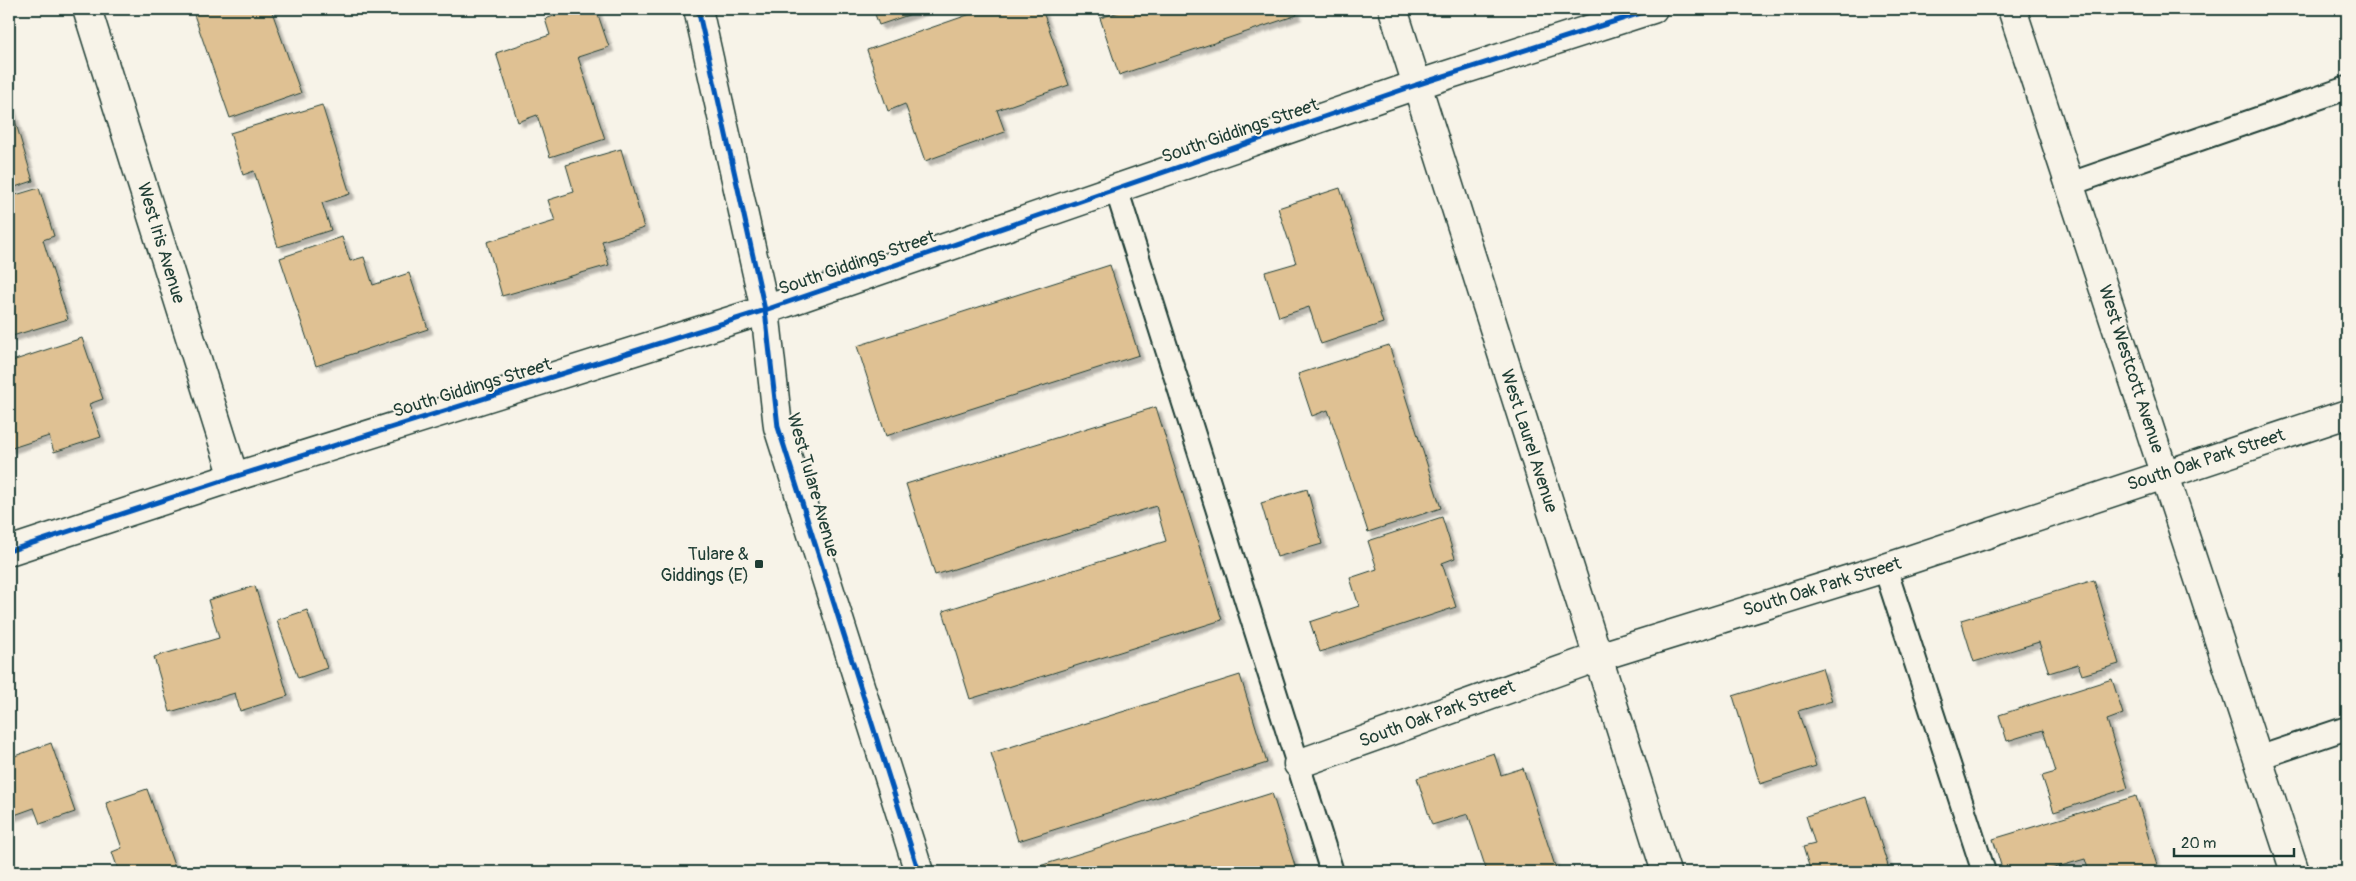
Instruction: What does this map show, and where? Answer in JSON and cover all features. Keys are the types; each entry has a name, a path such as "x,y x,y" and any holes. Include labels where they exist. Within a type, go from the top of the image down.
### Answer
{"street":[{"name":"West Iris Avenue","path":"87,9 234,477"},
{"name":"West Tulare Avenue","path":"698,9 765,310 778,427 919,872"},
{"name":"West Laurel Avenue","path":"1393,9 1666,872"},
{"name":"South Giddings Street","path":"9,552 234,477 765,310 1416,85 1653,9"},
{"name":"West Westcott Avenue","path":"2012,9 2166,473 2295,872"},
{"name":"South Oak Park Street","path":"1298,764 1598,657 1885,568 2347,414"}],"lane":[{"path":"2070,184 2347,88"},
{"path":"1116,188 1332,872"},
{"path":"1885,568 1984,872"},
{"path":"2258,758 2347,728"}],"building":[{"path":"192,9 271,9 301,93 230,118"},
{"path":"575,9 596,9 609,47 578,57 605,139 550,157 537,115 518,122 496,53 550,35 545,19"},
{"path":"873,9 926,9 879,25"},
{"path":"985,9 1042,9 1069,85 997,110 1005,132 925,161 905,104 888,111 867,50"},
{"path":"1128,9 1295,9 1297,15 1119,75 1100,18"},
{"path":"9,100 33,181 9,189"},
{"path":"322,105 350,194 322,203 331,230 278,247 254,171 243,175 230,133"},
{"path":"621,149 644,228 602,241 609,265 502,296 487,242 555,221 548,200 574,192 566,165"},
{"path":"39,188 54,236 43,240 68,319 9,337 9,197"},
{"path":"1340,188 1383,323 1321,344 1309,307 1279,317 1265,272 1296,263 1278,208"},
{"path":"342,237 350,261 364,257 373,285 409,273 428,329 316,366 280,258"},
{"path":"1110,265 1139,355 886,436 857,346"},
{"path":"82,338 103,399 89,404 101,437 54,452 49,436 9,449 9,387 13,385 9,372 9,362"},
{"path":"1389,345 1441,508 1368,532 1328,410 1312,416 1298,374"},
{"path":"1156,407 1222,620 970,699 943,611 1166,541 1156,506 935,575 906,484"},
{"path":"1307,489 1322,544 1277,557 1261,503"},
{"path":"1442,517 1455,558 1442,563 1456,607 1320,652 1310,622 1359,606 1350,578 1377,569 1368,541"},
{"path":"2094,580 2119,664 2082,675 2078,664 2049,673 2039,642 1974,662 1961,620"},
{"path":"255,586 288,696 240,711 235,693 170,712 154,657 219,638 208,600"},
{"path":"307,610 327,668 298,678 277,620"},
{"path":"1822,668 1832,701 1798,711 1816,766 1760,784 1733,696"},
{"path":"1240,675 1267,763 1018,841 991,753"},
{"path":"2112,679 2123,714 2107,720 2128,788 2054,812 2042,776 2056,772 2043,730 2007,741 1999,715"},
{"path":"51,743 75,812 40,824 34,808 9,817 9,758"},
{"path":"1494,753 1501,775 1523,768 1557,872 1487,872 1468,814 1432,825 1417,778"},
{"path":"147,789 175,868 163,872 119,872 112,852 122,848 106,803"},
{"path":"1272,793 1297,872 1031,872 1030,869"},
{"path":"2136,796 2159,872 2089,872 2085,859 2040,872 2003,872 1993,839"},
{"path":"1866,797 1890,872 1811,872 1803,847 1815,844 1806,816"}],"cycle path":[{"path":"698,9 765,310 778,427 919,872"},
{"path":"9,551 234,477 765,310 1416,85 1653,9"}],"place":[{"name":"Tulare & Giddings (E)","path":"759,564"}]}
